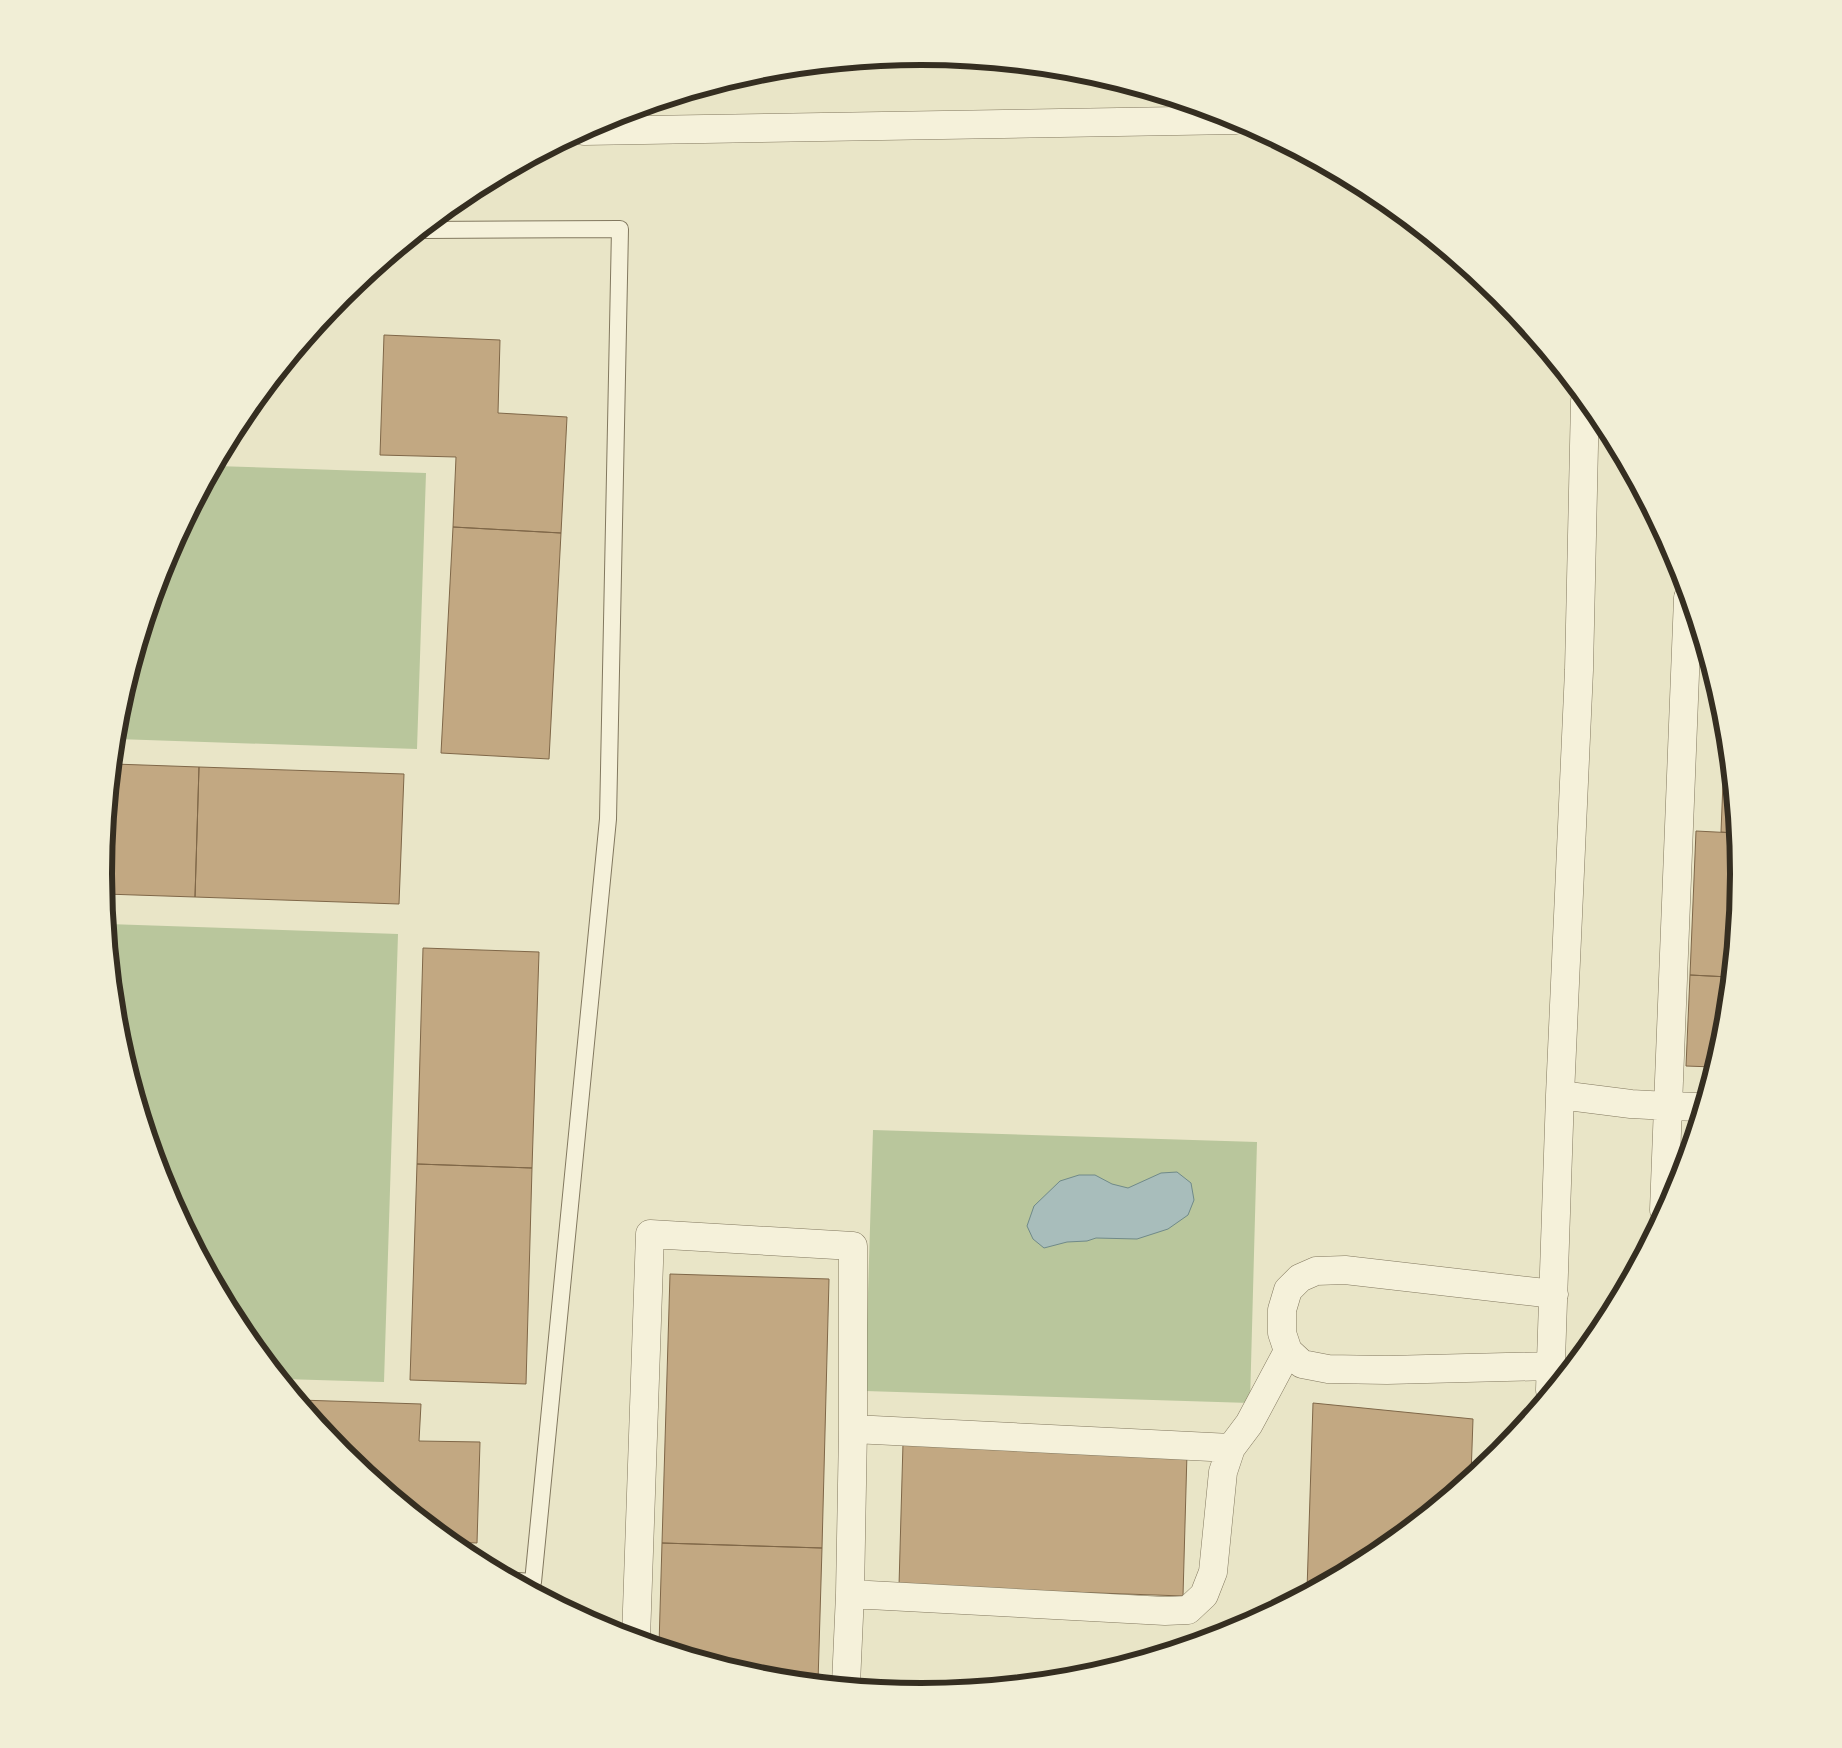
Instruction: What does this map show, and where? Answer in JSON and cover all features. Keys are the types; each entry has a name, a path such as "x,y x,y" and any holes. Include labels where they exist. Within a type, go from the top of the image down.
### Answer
{"street":[{"path":"603,131 1214,120"},
{"path":"1554,1294 1345,1270 1316,1271 1300,1278 1288,1290 1282,1310 1282,1333 1288,1351 1302,1364 1328,1370 1387,1370 1551,1378 1554,1294 1560,1095 1580,670 1586,414"},
{"path":"1665,1192 1687,615"},
{"path":"1560,1095 1631,1104 1695,1106"},
{"path":"636,1631 650,1234 853,1246 853,1429 846,1679"},
{"path":"850,1594 1188,1610 1204,1595 1213,1572 1223,1472 1231,1448 1248,1424 1288,1351"},
{"path":"853,1429 1231,1448"}],"lane":[{"path":"432,230 620,229 608,819 533,1582 529,1582"}],"green space":[{"path":"222,466 426,473 417,749 124,739 140,665 155,614 195,516"},
{"path":"114,924 398,934 384,1382 290,1379 248,1323 220,1278 195,1232 155,1134 128,1032 119,980"},
{"path":"873,1130 1257,1142 1250,1403 865,1391"}],"shaded area":[{"path":"1177,1172 1191,1183 1194,1200 1188,1215 1168,1229 1137,1239 1096,1238 1087,1241 1067,1242 1044,1248 1033,1239 1027,1226 1034,1206 1060,1181 1079,1175 1095,1175 1112,1184 1128,1188 1161,1173"}],"building":[{"path":"384,335 500,340 498,413 567,417 561,533 453,527 456,457 380,455"},
{"path":"453,527 561,533 549,759 441,753"},
{"path":"120,764 199,767 195,897 113,894 114,821"},
{"path":"199,767 404,774 399,904 195,897"},
{"path":"1723,772 1728,833 1721,832"},
{"path":"1696,831 1728,833 1730,874 1723,977 1690,975"},
{"path":"423,948 539,952 532,1168 417,1164"},
{"path":"1690,975 1723,977 1706,1067 1686,1066"},
{"path":"417,1164 532,1168 526,1384 410,1380"},
{"path":"670,1274 829,1279 822,1548 662,1543"},
{"path":"307,1400 421,1404 419,1441 480,1442 477,1543 466,1543 429,1516 388,1482 349,1446"},
{"path":"1313,1403 1473,1419 1471,1466 1413,1516 1370,1547 1307,1585"},
{"path":"903,1443 1187,1453 1183,1596 899,1586"},
{"path":"662,1543 822,1548 818,1676 763,1667 712,1655 659,1639"}]}
